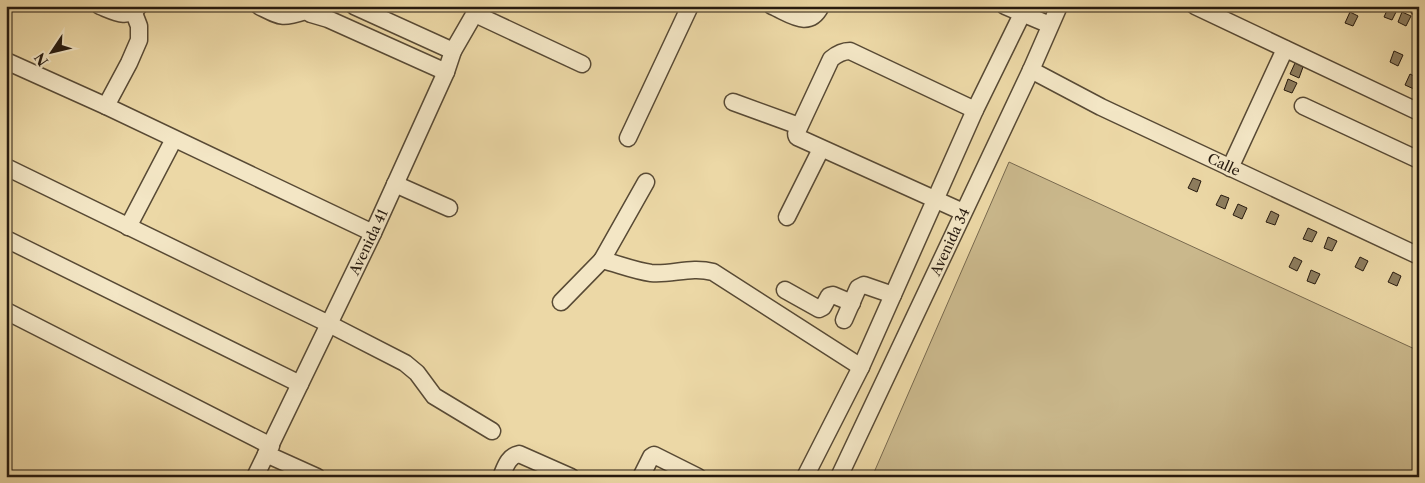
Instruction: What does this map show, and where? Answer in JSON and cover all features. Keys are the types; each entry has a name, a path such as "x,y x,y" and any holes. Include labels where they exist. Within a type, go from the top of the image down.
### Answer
{"street":[{"path":"100,6 125,14 137,9 139,26 139,40 106,106"},
{"path":"259,6 281,16 290,16 303,9 446,72"},
{"path":"354,6 453,51"},
{"path":"628,138 690,6"},
{"path":"772,6 804,20 812,19 821,6"},
{"path":"1005,6 1024,10 1050,25"},
{"name":"Avenida 34","path":"839,477 1031,70 1059,6"},
{"path":"1195,6 1419,112"},
{"path":"477,10 582,64"},
{"name":"Avenida 41","path":"255,477 373,233 446,72 453,51 477,10"},
{"path":"805,477 861,367 975,110 1024,10"},
{"path":"1230,168 1285,49"},
{"path":"963,212 821,149 797,137 796,134 831,59 840,52 845,51 975,110"},
{"path":"6,61 106,106 373,233"},
{"name":"Calle","path":"1031,70 1101,107 1419,256"},
{"path":"733,102 799,126"},
{"path":"1303,106 1419,160"},
{"path":"128,227 174,139"},
{"path":"787,217 821,149"},
{"path":"6,166 405,363 417,373 434,396 492,431"},
{"path":"561,302 602,260 646,182"},
{"path":"395,184 449,208"},
{"path":"6,239 300,384"},
{"path":"602,260 649,273 701,268 713,272 861,367"},
{"path":"844,320 858,288 864,285 893,295"},
{"path":"785,290 818,309 823,307 829,296 833,295 852,303"},
{"path":"6,311 317,477"},
{"path":"501,477 510,458 519,454 571,477"},
{"path":"641,477 651,457 654,455 698,477"}],"shaded area":[{"path":"1009,162 1419,351 1419,477 872,477"}],"building":[{"path":"1389,6 1397,10 1392,20 1384,17"},
{"path":"1350,12 1358,16 1353,26 1345,23"},
{"path":"1402,12 1411,16 1406,26 1398,22"},
{"path":"1394,51 1403,55 1398,66 1390,62"},
{"path":"1295,63 1303,67 1299,78 1290,74"},
{"path":"1410,74 1418,78 1414,89 1405,85"},
{"path":"1288,79 1297,83 1292,93 1284,90"},
{"path":"1193,178 1201,181 1197,192 1188,188"},
{"path":"1221,195 1229,198 1225,209 1216,205"},
{"path":"1238,204 1247,208 1242,219 1233,215"},
{"path":"1271,211 1279,215 1275,225 1266,222"},
{"path":"1308,228 1317,232 1312,242 1303,239"},
{"path":"1328,237 1337,241 1332,251 1324,248"},
{"path":"1294,257 1302,261 1297,271 1289,267"},
{"path":"1360,257 1368,261 1363,271 1355,267"},
{"path":"1311,270 1320,274 1315,284 1307,281"},
{"path":"1393,272 1401,276 1397,286 1388,282"}]}
